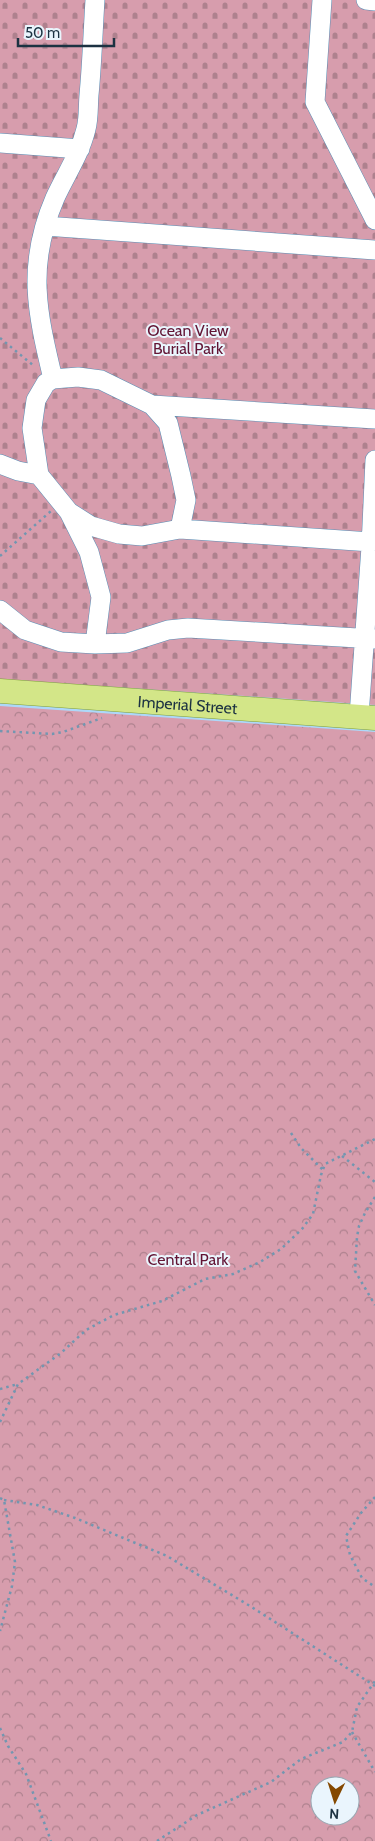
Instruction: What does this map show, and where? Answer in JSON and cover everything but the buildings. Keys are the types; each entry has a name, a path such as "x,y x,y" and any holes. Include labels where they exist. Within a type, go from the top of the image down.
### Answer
{"main road":[{"name":"Imperial Street","path":"0,691 367,717"}],"lane":[{"path":"51,380 37,297 37,264 45,226 56,197 80,149 87,127 95,0"},
{"path":"322,0 315,102 375,220"},
{"path":"366,0 375,0"},
{"path":"0,143 80,149"},
{"path":"45,226 375,250"},
{"path":"95,644 101,597 89,552 65,507 39,475 32,428 36,400 46,383 51,380 78,377 100,380 152,405 375,419"},
{"path":"152,405 168,423 181,476 186,500 180,529"},
{"path":"0,464 39,475"},
{"path":"367,717 371,542 375,466"},
{"path":"65,507 91,526 119,534 142,536 180,529 371,542"},
{"path":"0,610 25,630 61,642 127,643 168,630 188,628 370,639"}],"path":[{"path":"0,338 51,380"},
{"path":"0,556 65,507"},
{"path":"0,731 52,734 100,718 109,718"},
{"path":"291,1133 301,1148 323,1170"},
{"path":"0,1389 18,1384 61,1353 86,1330 114,1315 162,1301 205,1279 233,1274 260,1262 281,1249 302,1230 313,1214 325,1164 375,1139"},
{"path":"342,1156 375,1182"},
{"path":"375,1197 359,1226 355,1271 375,1305"},
{"path":"0,1422 18,1384"},
{"path":"375,1497 361,1513 346,1536 350,1555 362,1578 375,1587"},
{"path":"0,1498 37,1505 75,1518 166,1556 250,1606 373,1685"},
{"path":"0,1631 12,1586 15,1562 4,1500"},
{"path":"157,1841 197,1816 271,1782 301,1759 343,1742 352,1732 356,1707 375,1682"},
{"path":"0,1728 8,1746 26,1774 51,1841"},
{"path":"352,1732 375,1772"}],"green space":[{"name":"Ocean View Burial Park","path":"0,0 375,0 375,705 0,679"},
{"name":"Central Park","path":"0,706 375,732 375,1841 0,1841"}]}
